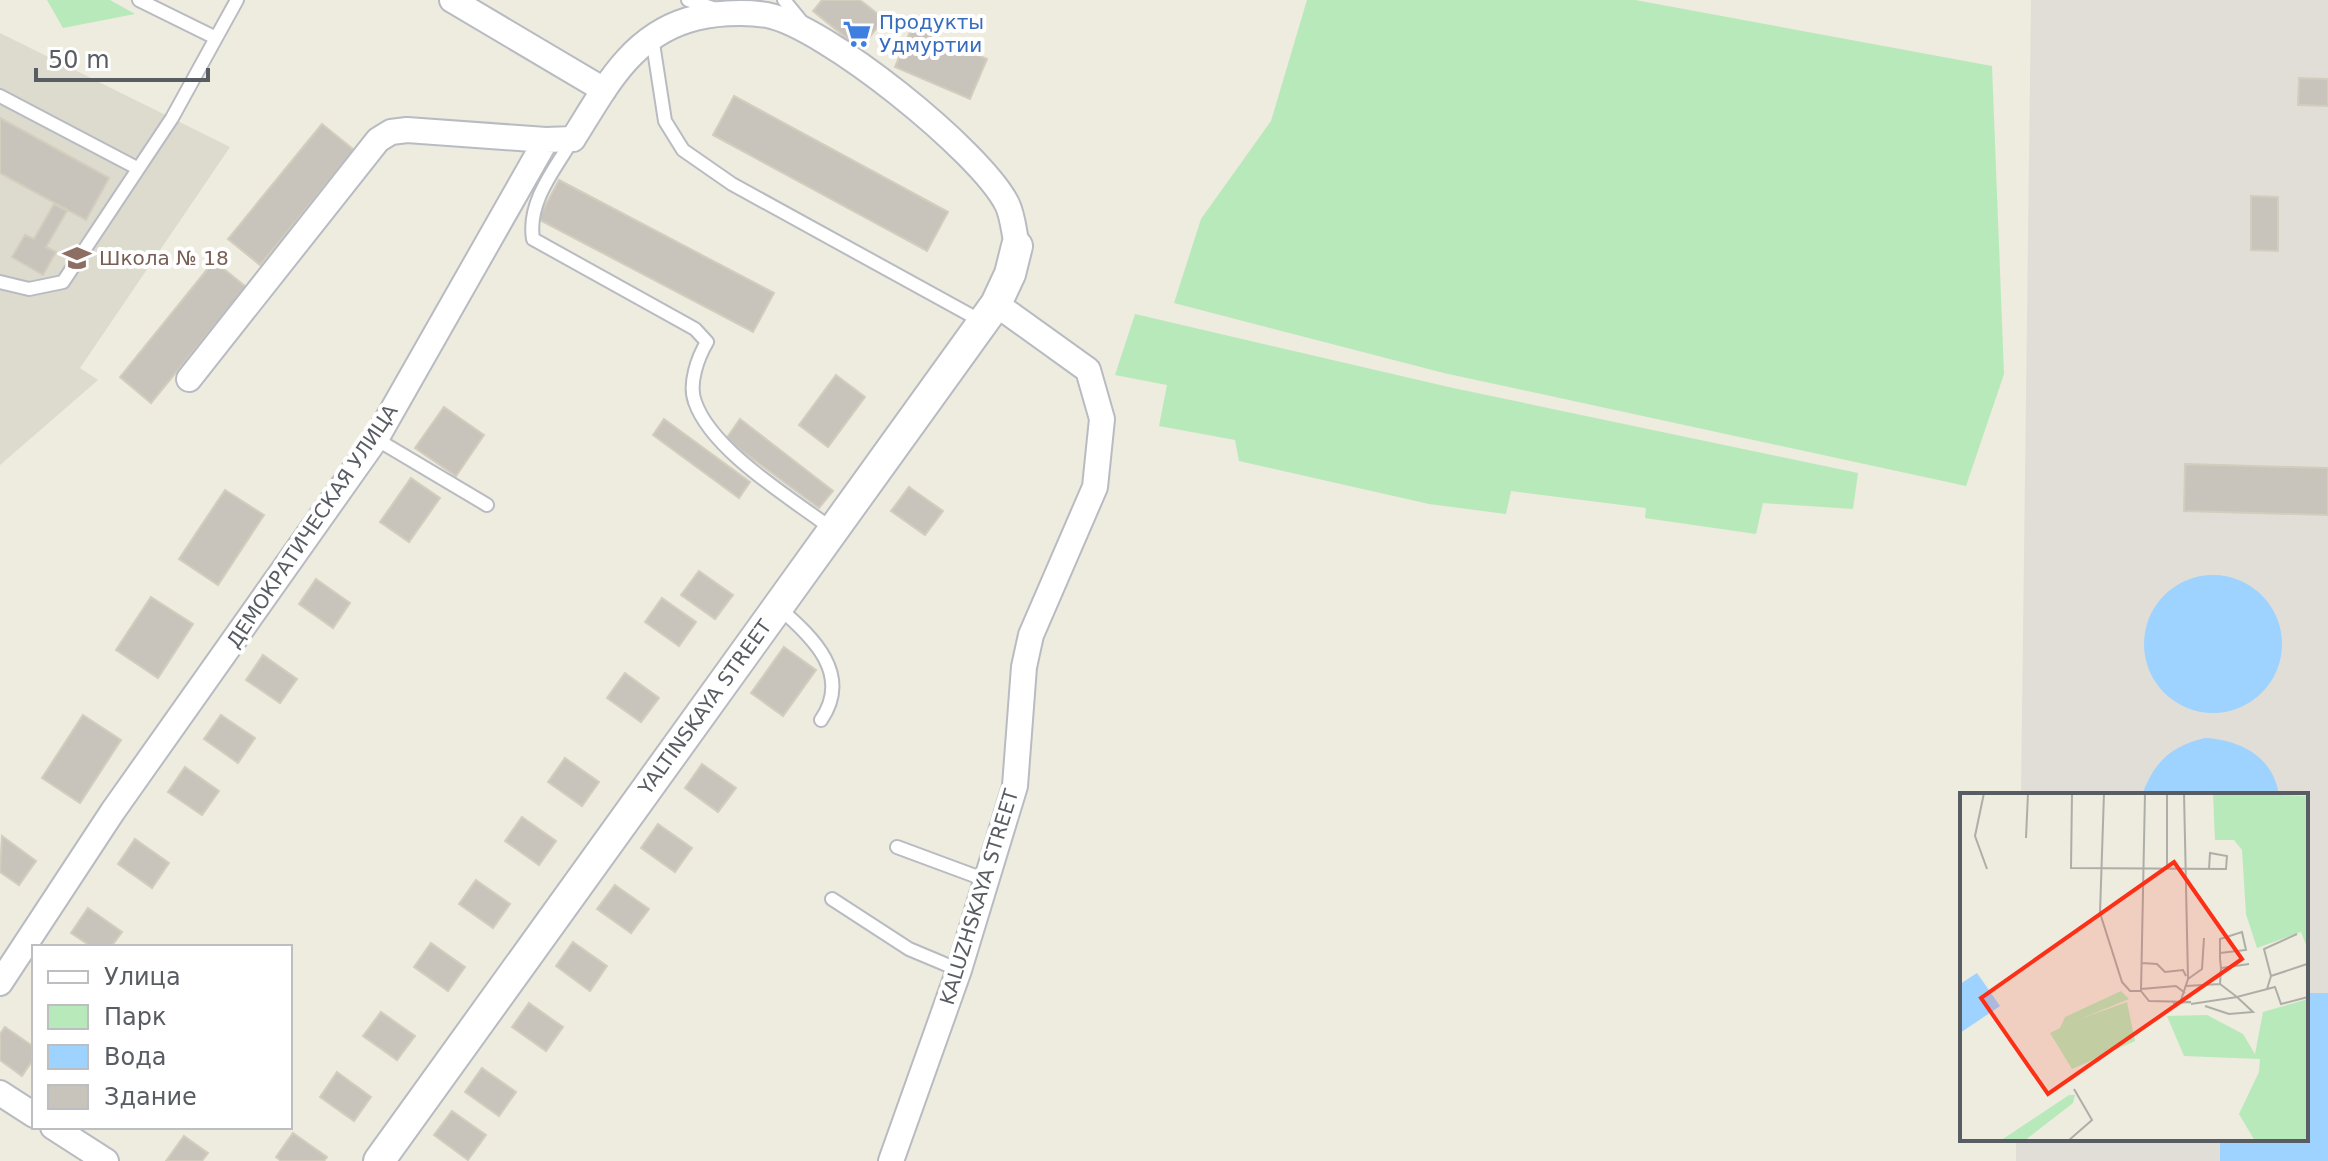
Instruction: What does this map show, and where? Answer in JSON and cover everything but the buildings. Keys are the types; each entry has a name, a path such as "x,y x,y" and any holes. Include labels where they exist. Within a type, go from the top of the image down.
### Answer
{"street":[{"path":"452,0 604,90"},
{"path":"189,379 378,140 391,132 407,130 546,140 573,139 623,60 689,10 767,15 810,30 949,137 991,179 1009,206 1017,246"},
{"name":"ДЕМОКРАТИЧЕСКАЯ УЛИЦА","path":"0,983 113,811 376,439 546,140"},
{"name":"YALTINSKAYA STREET","path":"379,1161 990,313 1010,274 1017,246"},
{"name":"KALUZHSKAYA STREET","path":"891,1161 959,970 1015,786 1024,667 1031,635 1095,487 1102,419 1088,370 990,313"},
{"path":"0,1093 32,1114"},
{"path":"56,1129 96,1158"}],"lane":[{"path":"139,0 216,38"},
{"path":"0,282 29,289 63,282 172,118 237,0"},
{"path":"784,0 810,30"},
{"path":"652,37 665,121 683,150 732,184 990,313"},
{"path":"0,96 137,168"},
{"path":"573,139 537,200 530,224 533,239 695,329 707,342 698,357 694,400 714,434 832,529"},
{"path":"376,439 487,505"},
{"path":"777,606 828,658 835,686 830,706 821,720"},
{"path":"897,847 986,880"},
{"path":"832,899 909,949 959,970"}],"shaded area":[{"path":"2031,0 2328,0 2328,1161 2016,1161 2016,1141 2308,1141 2308,793 2021,793"},
{"name":"Школа № 18","path":"0,33 230,147 80,368 98,380 0,465"}],"green space":[{"path":"47,0 110,0 135,14 63,28"},
{"path":"1307,0 1635,0 1992,66 2004,374 1966,486 1444,373 1174,303 1201,219 1271,121"},
{"path":"1135,314 1453,388 1858,473 1853,509 1763,503 1756,534 1645,518 1646,508 1511,491 1506,514 1429,504 1239,461 1235,440 1159,426 1167,385 1115,375"}],"water":[{"path":"2213,575 2240,580 2262,595 2277,617 2282,644 2277,671 2262,693 2240,708 2213,713 2186,708 2164,693 2149,671 2144,644 2149,617 2164,595 2186,580"},
{"path":"2218,739 2253,753 2270,770 2279,793 2143,793 2152,773 2165,757 2193,741"},
{"path":"2308,993 2328,993 2328,1161 2220,1161 2220,1141 2308,1141"}],"place":[{"name":"Продукты Удмуртии","path":"857,34"},
{"name":"Школа № 18","path":"77,258"}]}
